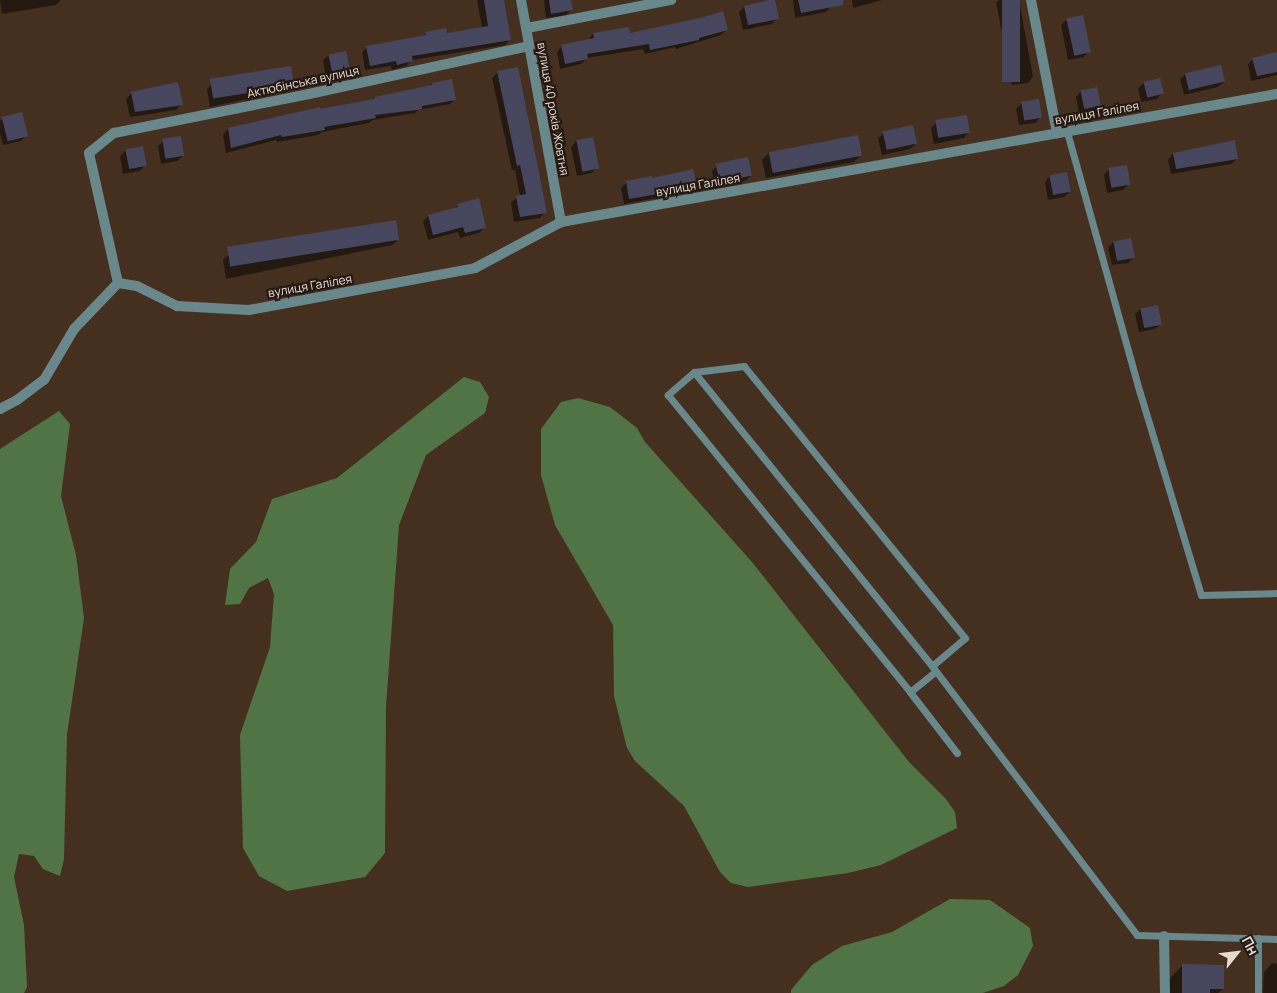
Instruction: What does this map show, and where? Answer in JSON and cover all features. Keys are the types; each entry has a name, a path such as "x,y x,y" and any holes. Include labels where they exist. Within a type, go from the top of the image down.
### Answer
{"street":[{"name":"вулиця 40 років Жовтня","path":"521,0 562,222"},
{"path":"527,28 671,0"},
{"path":"1031,0 1062,132"},
{"name":"Актюбінська вулиця","path":"118,283 89,153 114,133 309,94 529,46"},
{"name":"вулиця Галілея","path":"118,283 137,286 177,306 249,310 475,268 562,222 1277,94"},
{"path":"0,409 17,400 44,380 74,330 118,283"},
{"path":"1164,936 1165,993"}],"lane":[{"path":"1062,132 1201,595 1277,593"},
{"path":"910,692 965,638 744,366 694,372 668,395 910,692 957,753"},
{"path":"694,372 934,669 1137,935 1277,938"},
{"path":"1258,938 1258,993"}],"green space":[{"path":"464,377 480,382 489,397 485,413 426,455 399,525 386,707 385,853 365,877 287,891 259,876 243,848 240,735 270,647 274,594 268,578 249,588 240,604 225,605 230,569 256,542 272,499 337,478"},
{"path":"578,398 610,407 637,428 645,442 752,562 909,762 946,799 955,812 957,828 881,865 848,873 748,887 731,883 720,872 684,806 635,761 627,748 614,696 613,625 555,525 541,475 541,429 561,402"},
{"path":"59,411 70,424 61,496 76,555 84,618 67,735 64,859 60,876 43,869 34,856 19,854 14,877 24,925 27,987 24,993 0,993 0,449"},
{"path":"950,899 990,900 1030,928 1033,946 1018,975 1004,986 983,993 791,993 791,990 812,965 842,946 892,932"}],"building":[{"path":"484,0 504,0 511,40 412,56 413,61 397,65 396,61 370,66 366,46 426,35 425,32 446,28 447,33 488,26"},
{"path":"549,0 571,0 573,10 551,14"},
{"path":"775,0 779,19 748,25 744,6"},
{"path":"798,0 843,0 843,5 801,13"},
{"path":"1002,0 1020,0 1020,82 1002,82"},
{"path":"723,11 728,30 699,38 699,40 650,50 649,44 587,54 588,59 565,64 561,45 594,38 593,33 629,27 630,33"},
{"path":"1083,15 1091,52 1074,56 1066,19"},
{"path":"346,51 350,70 332,73 328,55"},
{"path":"1277,52 1277,72 1257,76 1252,58"},
{"path":"1221,65 1225,82 1189,90 1185,73"},
{"path":"291,66 294,86 213,99 210,79"},
{"path":"518,67 547,213 520,217 516,196 526,194 520,165 517,166 497,71"},
{"path":"1160,78 1164,94 1147,98 1144,82"},
{"path":"452,79 456,100 422,106 422,109 375,115 376,118 324,127 325,130 282,137 281,135 231,148 228,128 320,107 320,109 375,99 375,97"},
{"path":"178,82 183,105 135,112 131,92"},
{"path":"1097,87 1101,106 1084,109 1080,91"},
{"path":"1039,99 1042,118 1024,121 1021,102"},
{"path":"22,112 28,136 8,141 2,117"},
{"path":"967,115 970,133 938,138 935,120"},
{"path":"913,125 917,144 887,150 883,131"},
{"path":"858,135 862,156 773,173 769,152"},
{"path":"181,136 184,156 165,159 162,139"},
{"path":"593,137 599,168 582,172 576,140"},
{"path":"1235,140 1238,159 1176,169 1173,153"},
{"path":"143,146 147,166 129,169 125,149"},
{"path":"748,157 752,176 720,182 716,164"},
{"path":"1127,165 1130,185 1111,188 1108,168"},
{"path":"693,169 697,187 629,199 626,181 652,176 652,178"},
{"path":"1067,172 1071,192 1053,195 1049,175"},
{"path":"479,198 486,228 465,233 463,227 433,235 428,215 458,207 457,204"},
{"path":"396,220 399,240 230,267 227,247"},
{"path":"1131,238 1135,258 1117,261 1113,241"},
{"path":"1158,305 1162,325 1144,328 1140,308"},
{"path":"1182,964 1224,965 1224,989 1210,989 1210,993 1182,993"}]}
